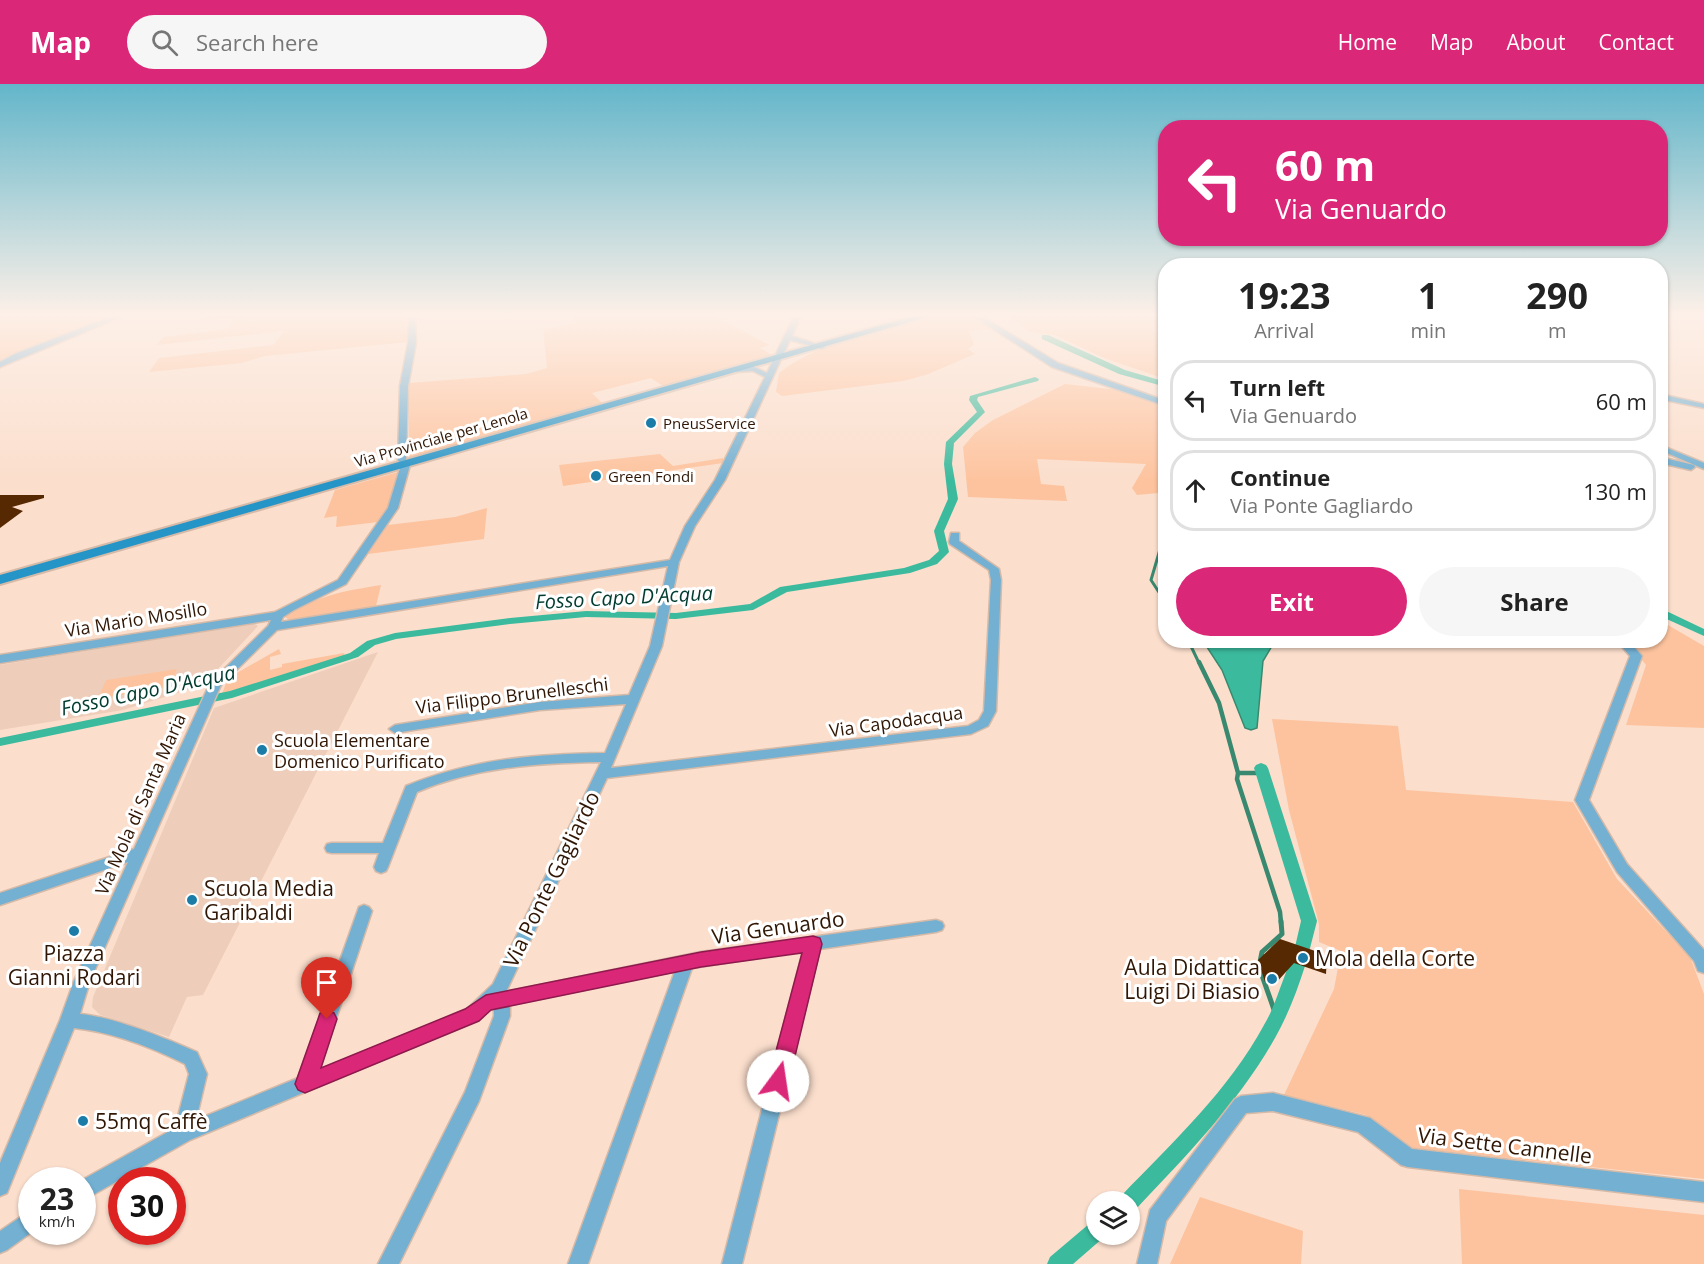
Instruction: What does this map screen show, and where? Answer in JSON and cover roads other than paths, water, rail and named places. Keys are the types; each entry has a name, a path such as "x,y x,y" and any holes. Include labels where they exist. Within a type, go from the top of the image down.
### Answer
{"main road":[{"name":"Via Provinciale per Lenola","path":"0,580 734,371"}],"street":[{"path":"278,615 342,582 393,508 406,465 402,460 406,371"},
{"path":"759,371 770,376"},
{"name":"Via Ponte Gagliardo","path":"96,1183 183,1134 472,1015 494,1001 610,757 656,646 674,562 690,526 720,480 772,371"},
{"name":"Via Ponte Gagliardo","path":"770,376 775,371"},
{"path":"1072,371 1158,401"},
{"path":"1668,398 1704,406"},
{"path":"1668,451 1704,468"},
{"path":"1668,461 1704,468"},
{"name":"Via Capodacqua","path":"602,774 971,730 984,723 990,711 996,580 994,569 954,542 955,535"},
{"path":"273,627 674,562"},
{"name":"Via Mola di Santa Maria","path":"0,1186 69,1020 82,981 205,705 216,683 273,627 278,615"},
{"name":"Via Mario Mosillo","path":"0,659 278,615"},
{"path":"1628,648 1636,656 1582,800 1622,868 1700,957 1704,966"},
{"name":"Via Filippo Brunelleschi","path":"395,729 540,706 634,699"},
{"path":"381,867 411,789 439,776 503,761 610,757"},
{"path":"332,848 388,848"},
{"path":"0,899 141,852"},
{"path":"305,1084 364,911"},
{"name":"Via Genuardo","path":"494,1001 686,962 936,926"},
{"path":"732,1264 813,944"},
{"path":"578,1264 686,962"},
{"path":"388,1264 473,1095 502,1016 494,1001"},
{"path":"69,1020 96,1023 191,1058 198,1074 183,1134"},
{"name":"Via Sette Cannelle","path":"1147,1264 1157,1217 1240,1105 1273,1102 1363,1124 1408,1158 1704,1192"},
{"path":"0,1243 18,1230"}],"water":[{"path":"1208,648 1271,648 1263,661 1257,728 1251,730 1245,728 1222,670"}],"waterway":[{"path":"1120,371 1158,383"},
{"name":"Fosso Capo D'Acqua","path":"0,742 232,694 354,655 371,643 395,636 586,614 676,616 753,607 784,589 906,571 933,562 944,552 939,531 953,499 948,464 950,442 981,412 973,400 974,396 1035,379"},
{"path":"1158,556 1151,580 1158,591"},
{"path":"1668,615 1704,633"},
{"path":"1192,648 1199,663"},
{"path":"1199,662 1219,703 1238,773"},
{"path":"1261,768 1309,921 1303,947"},
{"path":"1238,773 1262,773"},
{"path":"1238,773 1237,779 1280,912 1281,923"},
{"path":"1278,1021 1259,967 1262,952 1282,934 1281,921"},
{"path":"1140,1191 1204,1122 1250,1063 1270,1032 1286,1000 1297,966"},
{"path":"1057,1264 1086,1239"}],"place":[{"name":"PneusService","path":"651,423"},
{"name":"Green Fondi","path":"596,476"},
{"name":"Scuola Elementare Domenico Purificato","path":"262,750"},
{"name":"Scuola Media Garibaldi","path":"192,900"},
{"name":"Piazza Gianni Rodari","path":"74,931"},
{"name":"Mola della Corte","path":"1303,958"},
{"name":"Aula Didattica Luigi Di Biasio","path":"1272,979"},
{"name":"55mq Caffè","path":"83,1121"}]}
